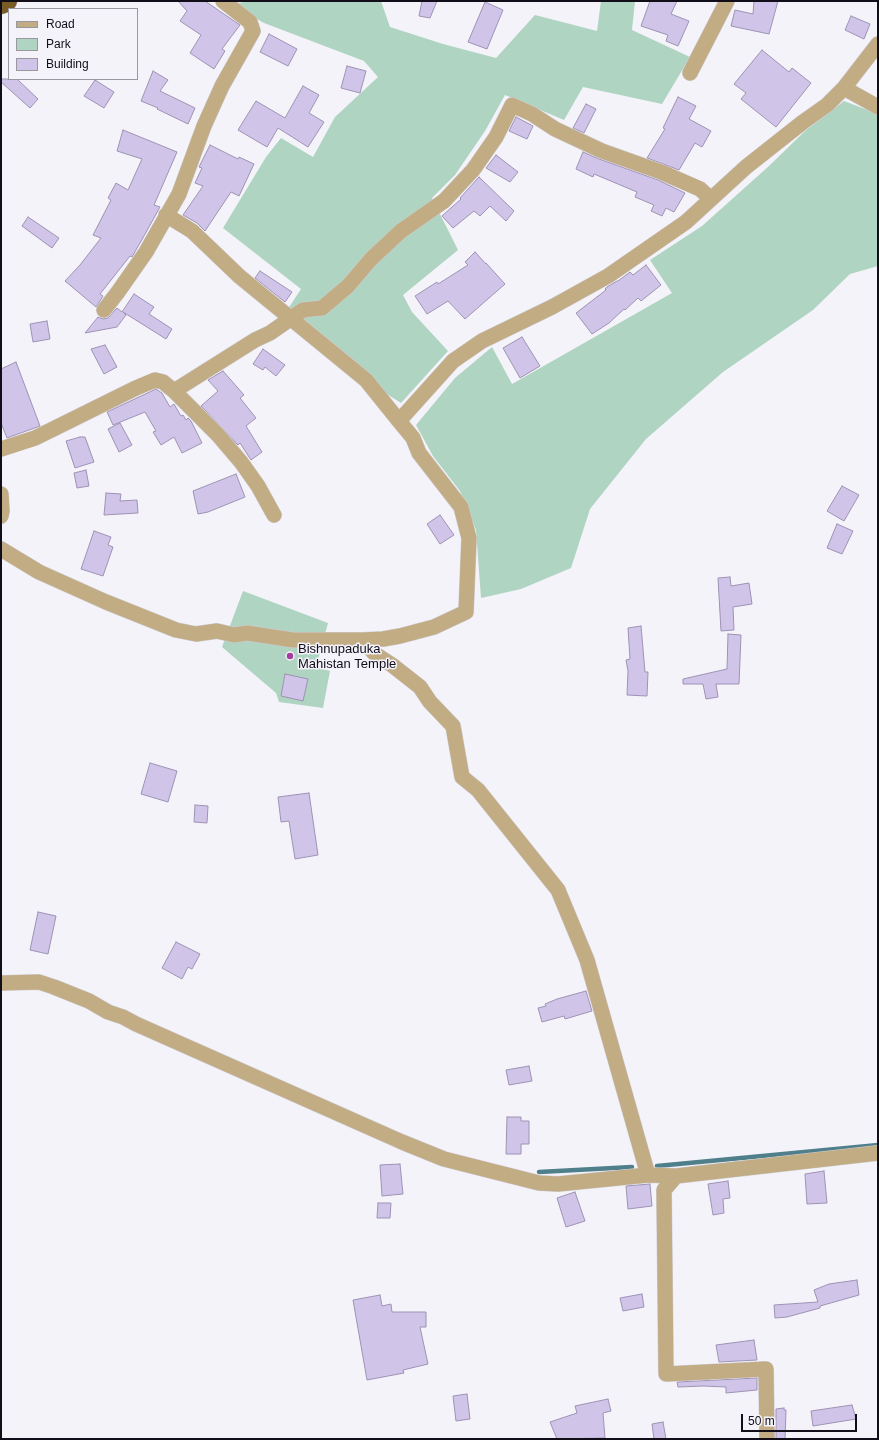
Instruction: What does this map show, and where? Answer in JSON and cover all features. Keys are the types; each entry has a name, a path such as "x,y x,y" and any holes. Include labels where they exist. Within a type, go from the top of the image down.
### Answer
{"highway":[{"path":"1,3 6,1"}],"street":[{"path":"104,310 146,252 179,194 204,126 222,86 253,31 250,22 223,1"},
{"path":"690,73 727,1"},
{"path":"399,421 453,361 482,341 552,308 608,276 686,222 746,167 827,105 844,88 878,44"},
{"path":"844,88 878,107"},
{"path":"174,390 255,340 270,333 303,310 322,308 348,286 371,259 401,231 444,201 473,170 496,137 512,105 532,114 555,129 602,151 661,172 700,189 711,200"},
{"path":"1,549 39,572 106,602 176,630 196,634 217,631 234,635 247,633 293,640 362,640 394,637 434,627 466,612 469,538 461,507 419,453 413,438 366,380 291,317 239,276 192,231 166,215"},
{"path":"1,449 35,438 155,380 163,382 174,390 218,435 258,486 274,515"},
{"path":"1,494 1,516"},
{"path":"362,640 375,654 420,687 430,702 453,726 462,777 478,790 558,890 587,960 648,1175"},
{"path":"1,984 39,982 54,987 89,1001 108,1012 123,1016 136,1024 402,1142 444,1159 539,1183 558,1184 648,1175 676,1176 878,1153"},
{"path":"676,1176 664,1190 666,1374 766,1369 767,1439"}],"green space":[{"path":"251,1 381,1 390,27 443,44 496,58 535,15 597,31 601,1 635,1 632,30 690,57 662,104 583,87 564,120 505,95 485,131 455,175 432,198 458,250 403,295 412,312 448,351 401,403 360,377 284,315 301,289 223,228 266,157 281,138 313,157 335,117 378,77 364,61 264,23 230,4"},
{"path":"844,101 878,114 878,266 850,274 813,310 723,372 646,439 590,509 571,568 521,589 481,598 476,530 460,491 433,456 416,425 455,378 492,347 512,384 672,293 650,260 702,226 769,166 806,130"},
{"path":"243,591 328,623 316,667 330,671 323,708 279,702 276,693 222,647"}],"building":[{"path":"178,1 205,1 240,25 222,49 225,51 214,69 190,53 201,35 180,21 187,11"},
{"path":"422,1 437,1 430,18 419,16"},
{"path":"650,1 677,1 671,14 689,21 678,46 666,41 668,35 641,26"},
{"path":"754,1 778,1 769,34 731,26 735,10 753,14"},
{"path":"485,2 503,10 487,49 468,42"},
{"path":"851,16 870,24 864,39 845,30"},
{"path":"269,34 297,49 288,66 260,52"},
{"path":"762,50 789,72 792,68 811,83 776,127 741,99 746,93 734,84"},
{"path":"347,66 366,71 360,93 341,88"},
{"path":"153,71 168,80 160,91 195,108 188,124 141,101"},
{"path":"1,79 18,80 38,99 30,108 1,82"},
{"path":"95,80 114,92 104,108 84,96"},
{"path":"303,86 319,95 309,113 324,122 308,147 278,128 267,147 238,130 256,101 285,118"},
{"path":"678,97 696,106 689,119 711,131 702,147 695,143 679,170 647,158 665,129 663,128"},
{"path":"586,104 596,109 584,133 573,128"},
{"path":"516,117 533,126 527,139 509,131"},
{"path":"123,130 177,152 154,205 160,207 132,257 130,256 100,294 103,296 96,307 65,281 80,265 101,238 93,235 111,200 108,198 116,183 128,190 142,159 117,151"},
{"path":"210,145 238,159 239,157 254,164 239,196 231,192 205,231 197,223 183,215 203,186 195,183 202,168 199,167"},
{"path":"583,152 658,180 685,193 674,212 666,208 662,216 651,211 654,205 635,197 637,192 594,174 593,177 576,169"},
{"path":"496,155 518,172 510,182 486,168"},
{"path":"479,177 514,211 506,221 490,206 480,216 474,211 453,228 442,216 461,199 460,198"},
{"path":"28,217 59,238 52,248 22,226"},
{"path":"475,252 505,284 465,319 448,301 427,314 415,296 437,282 438,284 468,265 465,262"},
{"path":"646,265 661,285 641,301 638,298 609,323 592,334 576,313 606,290 605,289 607,287 630,272 633,275"},
{"path":"260,271 292,292 285,302 255,278"},
{"path":"134,294 154,307 149,314 172,329 166,339 123,312 126,315 117,327 85,333 98,317 103,319 108,318 117,308 122,312"},
{"path":"47,321 50,339 33,342 30,324"},
{"path":"522,337 540,366 520,378 503,348"},
{"path":"105,345 117,367 104,374 91,349"},
{"path":"263,349 285,365 276,376 265,367 263,370 253,364"},
{"path":"16,362 40,426 7,438 1,423 1,369"},
{"path":"223,371 244,395 240,398 256,418 246,426 262,452 251,460 240,443 238,445 201,406 218,391 208,380"},
{"path":"156,389 162,393 170,407 174,404 181,416 183,415 186,420 188,418 191,421 202,443 182,453 174,437 161,445 153,432 156,431 145,412 113,425 107,412"},
{"path":"120,423 132,445 119,452 108,429"},
{"path":"85,437 94,462 75,468 66,441"},
{"path":"86,470 89,486 77,488 74,473"},
{"path":"236,474 245,497 208,512 198,514 193,491"},
{"path":"842,486 859,495 844,521 827,511"},
{"path":"106,493 121,494 120,501 137,500 138,513 104,515"},
{"path":"440,515 454,535 440,544 427,524"},
{"path":"837,524 853,531 842,554 827,548"},
{"path":"94,531 111,537 108,545 113,547 103,576 81,569"},
{"path":"730,577 731,586 749,583 752,604 733,607 734,630 721,631 718,578"},
{"path":"641,626 645,672 648,672 647,696 627,695 628,671 626,660 630,659 628,628"},
{"path":"728,634 741,635 739,684 716,684 718,697 706,699 703,684 683,684 683,679 727,669"},
{"path":"285,674 308,679 303,701 281,696"},
{"path":"150,763 177,771 168,802 141,794"},
{"path":"309,793 318,855 295,859 289,821 281,822 278,797"},
{"path":"195,805 208,806 207,823 194,822"},
{"path":"38,912 56,916 48,954 30,950"},
{"path":"176,942 200,954 192,969 188,967 182,979 162,968"},
{"path":"586,991 592,1011 565,1019 564,1016 542,1022 538,1008 546,1006 545,1004 557,999"},
{"path":"529,1066 532,1081 509,1085 506,1070"},
{"path":"507,1117 521,1117 521,1121 529,1121 529,1144 521,1144 521,1154 506,1154"},
{"path":"400,1164 403,1194 382,1196 380,1165"},
{"path":"824,1171 827,1203 807,1204 805,1174"},
{"path":"728,1181 730,1198 723,1199 724,1213 713,1215 708,1184"},
{"path":"650,1184 652,1206 628,1209 626,1186"},
{"path":"575,1192 585,1221 566,1227 557,1198"},
{"path":"378,1203 391,1203 390,1218 377,1218"},
{"path":"857,1280 859,1295 820,1306 820,1308 787,1317 775,1318 774,1305 818,1302 814,1290 829,1284"},
{"path":"642,1294 644,1307 623,1311 620,1298"},
{"path":"380,1295 382,1306 391,1304 392,1312 426,1312 426,1327 420,1327 428,1364 403,1370 404,1373 367,1380 353,1300"},
{"path":"754,1340 757,1360 719,1362 716,1345"},
{"path":"757,1378 757,1390 726,1393 726,1387 678,1387 677,1382"},
{"path":"467,1394 470,1419 456,1421 453,1396"},
{"path":"608,1399 611,1411 603,1413 605,1438 557,1439 550,1422 577,1413 575,1406"},
{"path":"852,1405 856,1419 813,1426 811,1411"},
{"path":"784,1408 784,1410 786,1410 785,1439 776,1439 776,1409"},
{"path":"663,1422 666,1439 654,1439 652,1424"}],"waterway":[{"path":"657,1166 878,1145"},
{"path":"539,1172 632,1167"}],"place":[{"name":"Bishnupaduka Mahistan Temple","path":"290,656"}]}
